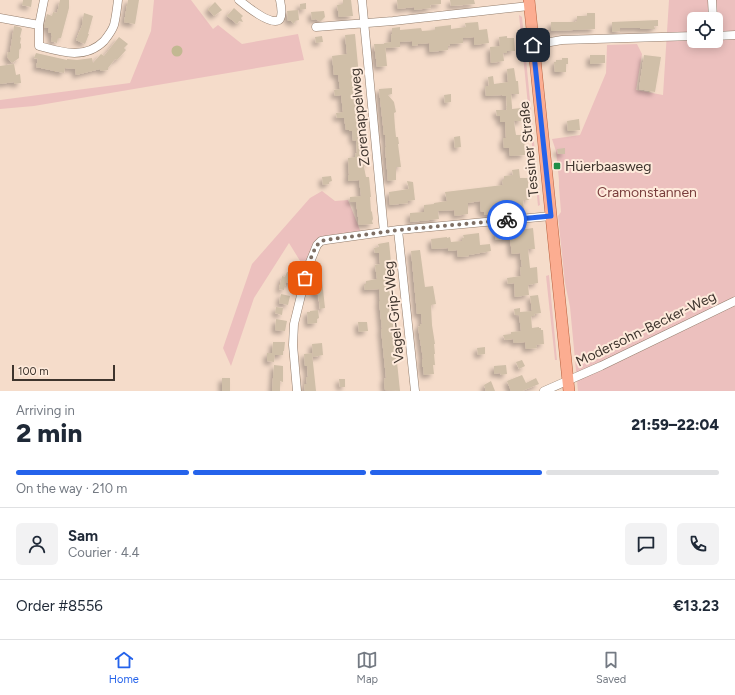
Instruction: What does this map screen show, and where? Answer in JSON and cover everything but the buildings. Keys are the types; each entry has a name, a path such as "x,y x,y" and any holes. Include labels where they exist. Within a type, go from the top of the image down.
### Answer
{"main road":[{"name":"Tessiner Straße","path":"529,3 568,386"}],"street":[{"path":"44,0 39,25 39,46 75,53 87,51 98,46 108,36 113,26 118,0"},
{"path":"239,0 253,11 272,21 277,21 281,14 280,0"},
{"name":"Zorenappelweg","path":"362,0 384,232"},
{"path":"712,0 713,12"},
{"path":"316,27 364,23 529,3"},
{"path":"0,18 39,25"},
{"path":"533,45 562,40 687,36"},
{"path":"723,36 735,36"},
{"path":"295,388 293,345 294,324 308,267 317,245 321,241 398,230 551,216"},
{"name":"Vagel-Grip-Weg","path":"398,230 415,391"},
{"name":"Modersohn-Becker-Weg","path":"548,390 568,386 735,301"}],"green space":[{"path":"154,0 191,0 213,29 218,25 242,44 298,34 304,60 34,106 0,109 0,100 130,83 151,31"},
{"name":"Cramonstannen","path":"669,0 735,0 735,391 578,391 570,307 565,283 558,216 561,212 559,180 556,151 552,139 580,135 606,73 607,45 637,44 642,54 636,90 663,95"},
{"path":"519,15 522,17 540,205 538,206"},
{"path":"322,191 335,201 348,200 362,235 321,241 305,269 289,243 254,298 231,366 223,348 252,264 310,198"},
{"path":"549,275 557,360 555,360 546,276"}],"shaded area":[{"path":"177,45 181,47 183,51 181,55 177,57 173,55 171,51 173,47"}],"way so far":[{"path":"305,278 317,245 321,241 398,230 507,220"}],"place":[{"name":"Hüerbaasweg","path":"557,166"}],"route":[{"path":"507,220 551,216 533,45"}]}
